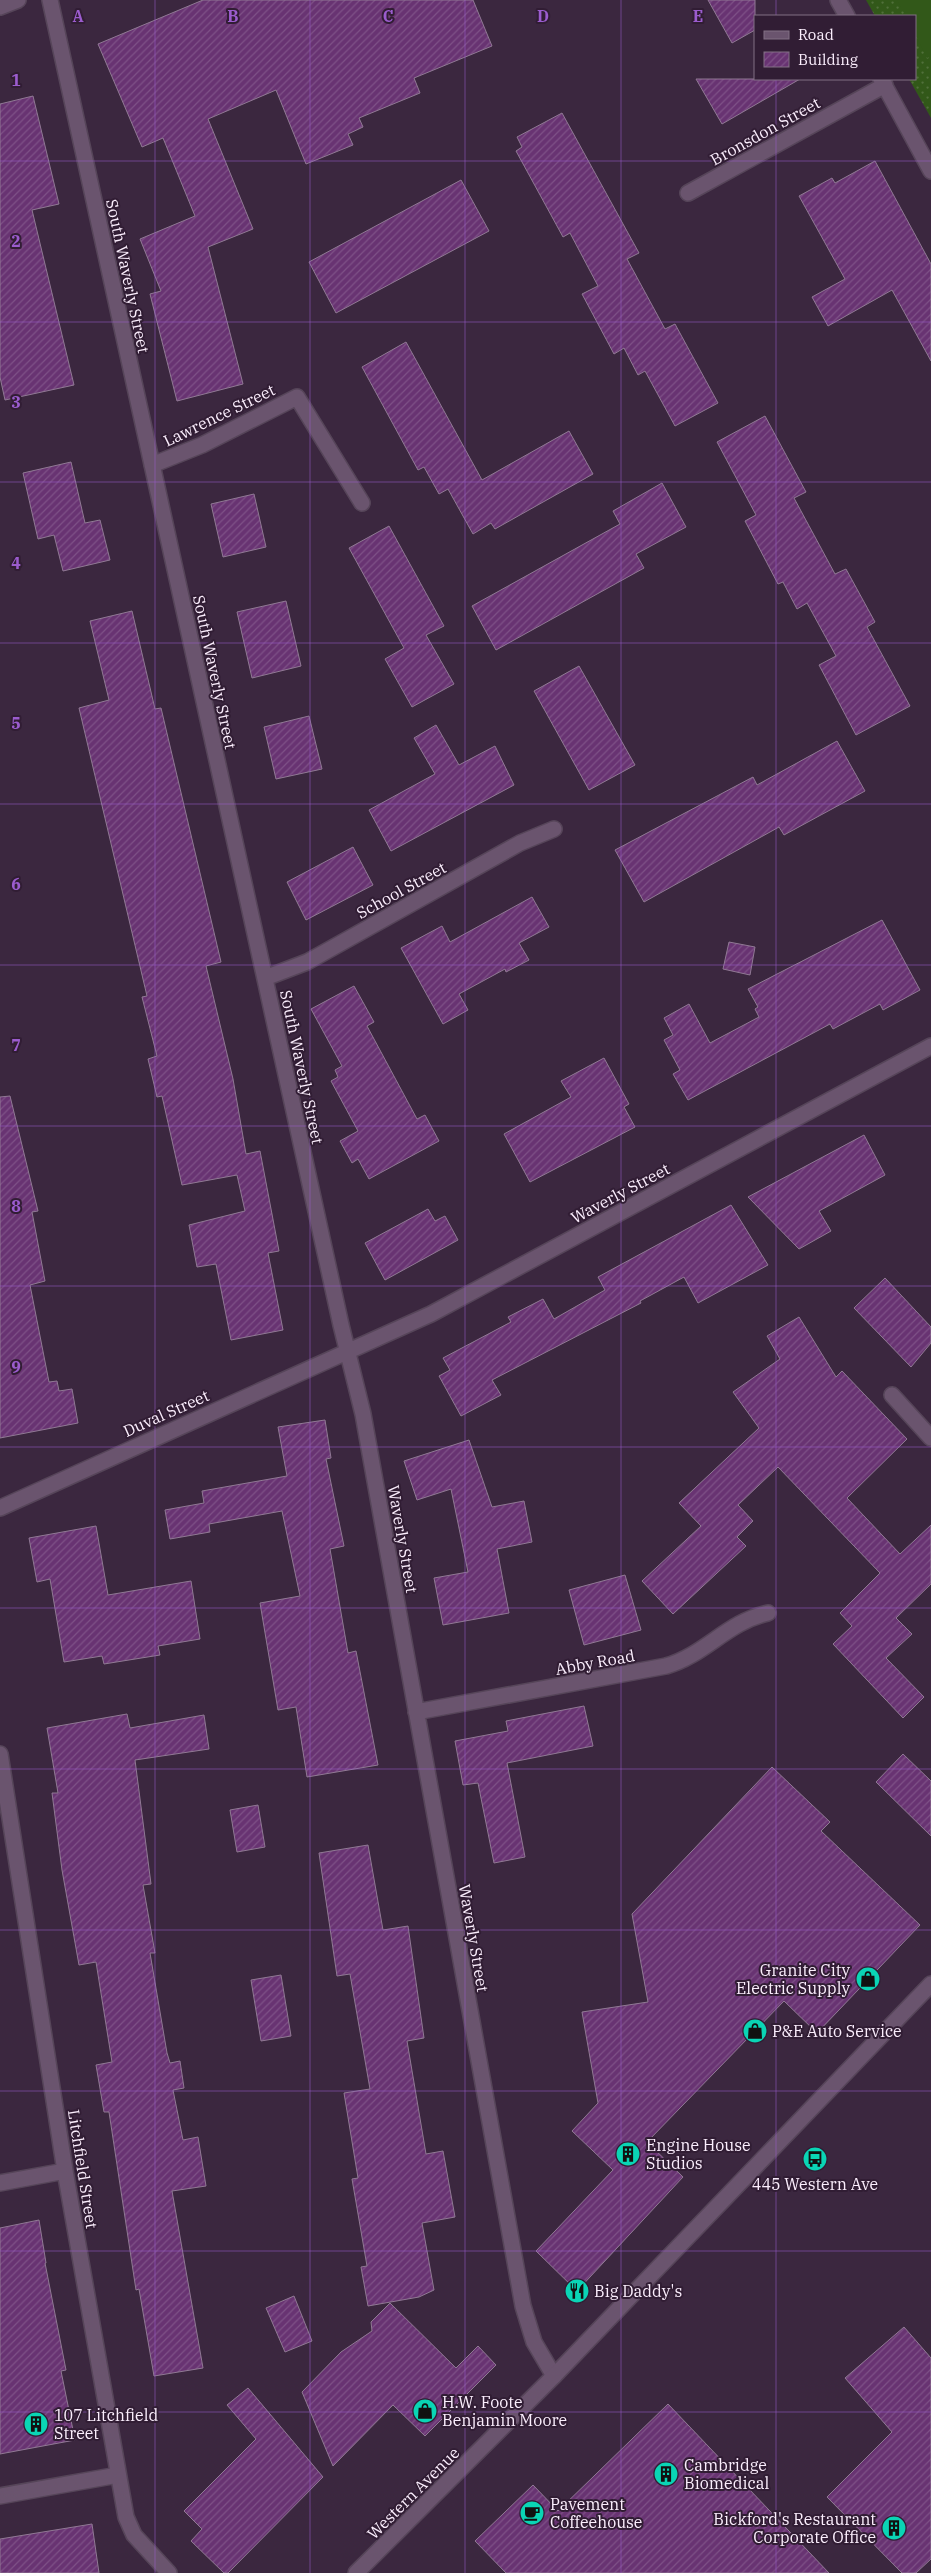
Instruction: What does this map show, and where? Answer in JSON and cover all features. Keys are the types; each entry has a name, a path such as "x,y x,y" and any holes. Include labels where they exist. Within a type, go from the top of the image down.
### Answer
{"street":[{"path":"0,7 18,0"},
{"name":"South Waverly Street","path":"50,0 348,1351"},
{"path":"838,0 846,15"},
{"path":"883,82 931,171"},
{"name":"Bronsdon Street","path":"688,193 883,82"},
{"name":"Lawrence Street","path":"152,464 202,445 297,397 362,503"},
{"name":"School Street","path":"265,978 307,962 520,843 554,829"},
{"name":"Waverly Street","path":"554,2376 534,2342 523,2306 363,1414 348,1351 431,1314 931,1046"},
{"name":"Duval Street","path":"0,1508 348,1351"},
{"path":"892,1396 931,1438"},
{"name":"Abby Road","path":"416,1712 666,1666 688,1658 741,1622 768,1613"},
{"name":"Litchfield Street","path":"0,1754 7,1843 118,2475 129,2527 141,2544 169,2573"},
{"name":"Western Avenue","path":"356,2573 554,2376 931,1984"},
{"path":"0,2183 65,2172"},
{"path":"0,2496 118,2475"}],"green space":[{"path":"866,0 931,0 931,118 910,80 916,80 916,15 874,15"},
{"path":"897,0 931,0 931,56 927,58 916,36 916,15 905,15"}],"building":[{"path":"203,0 473,0 492,46 414,78 420,93 359,118 363,127 348,134 353,145 306,164 276,90 208,119 253,229 208,247 243,384 177,401 150,294 161,291 140,239 195,216 163,138 142,147 98,44"},
{"path":"708,0 755,0 754,31 732,43"},
{"path":"696,79 798,80 722,124"},
{"path":"33,96 59,204 32,210 74,385 5,400 0,377 0,104"},
{"path":"562,113 639,253 627,259 665,329 675,324 718,403 675,426 645,371 638,375 624,348 614,354 582,294 598,286 570,233 563,237 516,151 522,147 517,137"},
{"path":"875,161 931,264 931,361 892,290 828,326 812,297 845,279 799,196 832,178 835,183"},
{"path":"461,180 489,231 336,313 309,262"},
{"path":"406,342 482,480 569,431 593,474 495,529 491,523 473,534 448,489 439,494 424,467 418,470 362,367"},
{"path":"765,416 806,492 794,498 835,574 846,569 875,622 867,627 910,706 856,735 819,665 836,656 807,603 797,609 783,582 778,584 745,521 756,515 717,442"},
{"path":"71,462 85,523 100,520 110,560 63,571 54,535 38,539 23,473"},
{"path":"662,483 686,527 636,554 644,568 496,650 472,606 620,524 613,511"},
{"path":"254,494 266,547 223,557 211,504"},
{"path":"389,526 444,626 426,635 454,684 412,707 385,659 404,648 349,548"},
{"path":"286,601 301,666 252,678 237,612"},
{"path":"132,611 155,709 161,708 221,962 206,966 233,1079 246,1154 260,1151 279,1251 268,1253 283,1330 231,1340 216,1264 197,1267 189,1225 245,1211 237,1175 182,1185 162,1096 157,1097 148,1059 157,1056 142,997 147,996 79,708 109,700 90,621"},
{"path":"579,666 635,765 589,790 534,691"},
{"path":"309,716 322,769 276,779 264,727"},
{"path":"436,725 459,765 495,746 514,785 391,851 369,810 435,774 414,738"},
{"path":"837,741 865,791 784,835 779,827 644,902 615,850 753,777 757,785"},
{"path":"353,847 373,885 306,920 287,882"},
{"path":"532,897 549,927 519,943 529,960 506,972 505,969 459,994 468,1010 443,1024 401,948 442,926 450,942"},
{"path":"882,920 920,990 883,1010 880,1004 833,1029 830,1024 688,1100 673,1074 680,1070 664,1040 673,1035 664,1018 689,1004 710,1043 759,1017 755,1009 758,1007 748,989"},
{"path":"729,942 755,947 750,975 723,969"},
{"path":"354,986 374,1022 367,1026 417,1119 425,1115 439,1141 369,1179 358,1159 352,1163 340,1141 358,1131 331,1081 338,1077 335,1070 342,1066 311,1009"},
{"path":"604,1058 629,1104 624,1107 635,1127 530,1182 504,1134 571,1097 561,1081"},
{"path":"10,1096 38,1211 32,1212 45,1281 30,1285 49,1382 57,1381 59,1391 72,1389 78,1423 0,1438 0,1097"},
{"path":"864,1135 885,1175 819,1211 831,1231 799,1249 748,1197"},
{"path":"731,1205 768,1265 698,1303 684,1277 640,1301 641,1303 492,1380 501,1395 461,1416 439,1376 450,1370 443,1358 511,1322 508,1317 543,1299 554,1319 605,1290 598,1277"},
{"path":"428,1209 435,1221 445,1216 458,1240 385,1280 365,1243"},
{"path":"885,1278 931,1327 931,1343 911,1367 854,1308"},
{"path":"799,1317 836,1377 842,1371 907,1439 847,1498 900,1554 931,1525 931,1584 896,1618 912,1634 886,1658 924,1697 903,1718 833,1644 852,1626 840,1613 880,1573 778,1467 738,1505 753,1521 737,1537 746,1546 673,1614 642,1581 701,1526 679,1503 759,1428 733,1392 780,1359 767,1336"},
{"path":"325,1420 331,1458 326,1459 344,1546 330,1549 348,1653 356,1651 378,1765 307,1777 296,1707 278,1710 260,1603 300,1596 282,1511 209,1524 210,1532 170,1539 165,1510 204,1503 202,1491 287,1476 278,1427"},
{"path":"469,1440 492,1507 524,1501 532,1542 497,1549 509,1613 443,1625 434,1578 468,1572 451,1489 417,1500 404,1461"},
{"path":"96,1526 108,1595 191,1581 200,1639 158,1646 160,1655 104,1664 102,1656 64,1662 50,1579 37,1582 29,1538"},
{"path":"625,1575 641,1630 584,1645 569,1590"},
{"path":"584,1706 593,1746 507,1763 525,1857 494,1863 478,1783 463,1785 455,1741 508,1731 506,1721"},
{"path":"127,1714 130,1728 204,1715 209,1749 135,1760 151,1884 143,1885 155,1953 150,1953 167,2053 170,2063 180,2061 184,2088 173,2090 183,2140 198,2137 206,2186 172,2191 203,2368 154,2376 139,2289 136,2290 109,2112 104,2112 96,2065 112,2062 96,1962 79,1965 62,1870 52,1793 58,1793 47,1728"},
{"path":"903,1754 931,1781 931,1836 876,1782"},
{"path":"772,1767 830,1822 821,1831 920,1925 817,2033 784,2001 647,2142 683,2177 577,2291 536,2251 613,2170 572,2131 598,2103 582,2012 648,2002 632,1914"},
{"path":"258,1805 265,1847 237,1852 230,1810"},
{"path":"368,1845 383,1930 408,1926 424,2038 407,2041 426,2154 443,2151 455,2217 422,2223 434,2290 419,2297 368,2306 361,2267 367,2266 352,2179 358,2178 344,2093 370,2089 350,1974 337,1976 319,1853"},
{"path":"281,1975 291,2036 261,2041 251,1980"},
{"path":"39,2220 45,2263 66,2370 61,2371 75,2440 0,2454 0,2228"},
{"path":"294,2296 312,2341 285,2352 266,2308"},
{"path":"390,2303 456,2368 478,2346 496,2365 425,2436 393,2405 333,2466 302,2392 341,2352 372,2331 371,2322"},
{"path":"904,2327 931,2358 931,2559 916,2573 902,2573 827,2497 892,2432 845,2378"},
{"path":"248,2388 323,2477 228,2573 224,2573 191,2541 202,2529 184,2511 256,2439 227,2405"},
{"name":"Cambridge Biomedical","path":"668,2404 829,2573 506,2573 475,2541 533,2485 558,2511"},
{"path":"92,2524 99,2573 0,2573 0,2539"}],"place":[{"name":"Granite City Electric Supply","path":"868,1979"},
{"name":"P&E Auto Service","path":"755,2031"},
{"name":"Engine House Studios","path":"628,2154"},
{"name":"445 Western Ave","path":"815,2159"},
{"name":"Big Daddy's","path":"577,2291"},
{"name":"H.W. Foote Benjamin Moore","path":"425,2411"},
{"name":"107 Litchfield Street","path":"36,2424"},
{"name":"Cambridge Biomedical","path":"666,2474"},
{"name":"Pavement Coffeehouse","path":"532,2513"},
{"name":"Bickford's Restaurant Corporate Office","path":"894,2528"}]}
